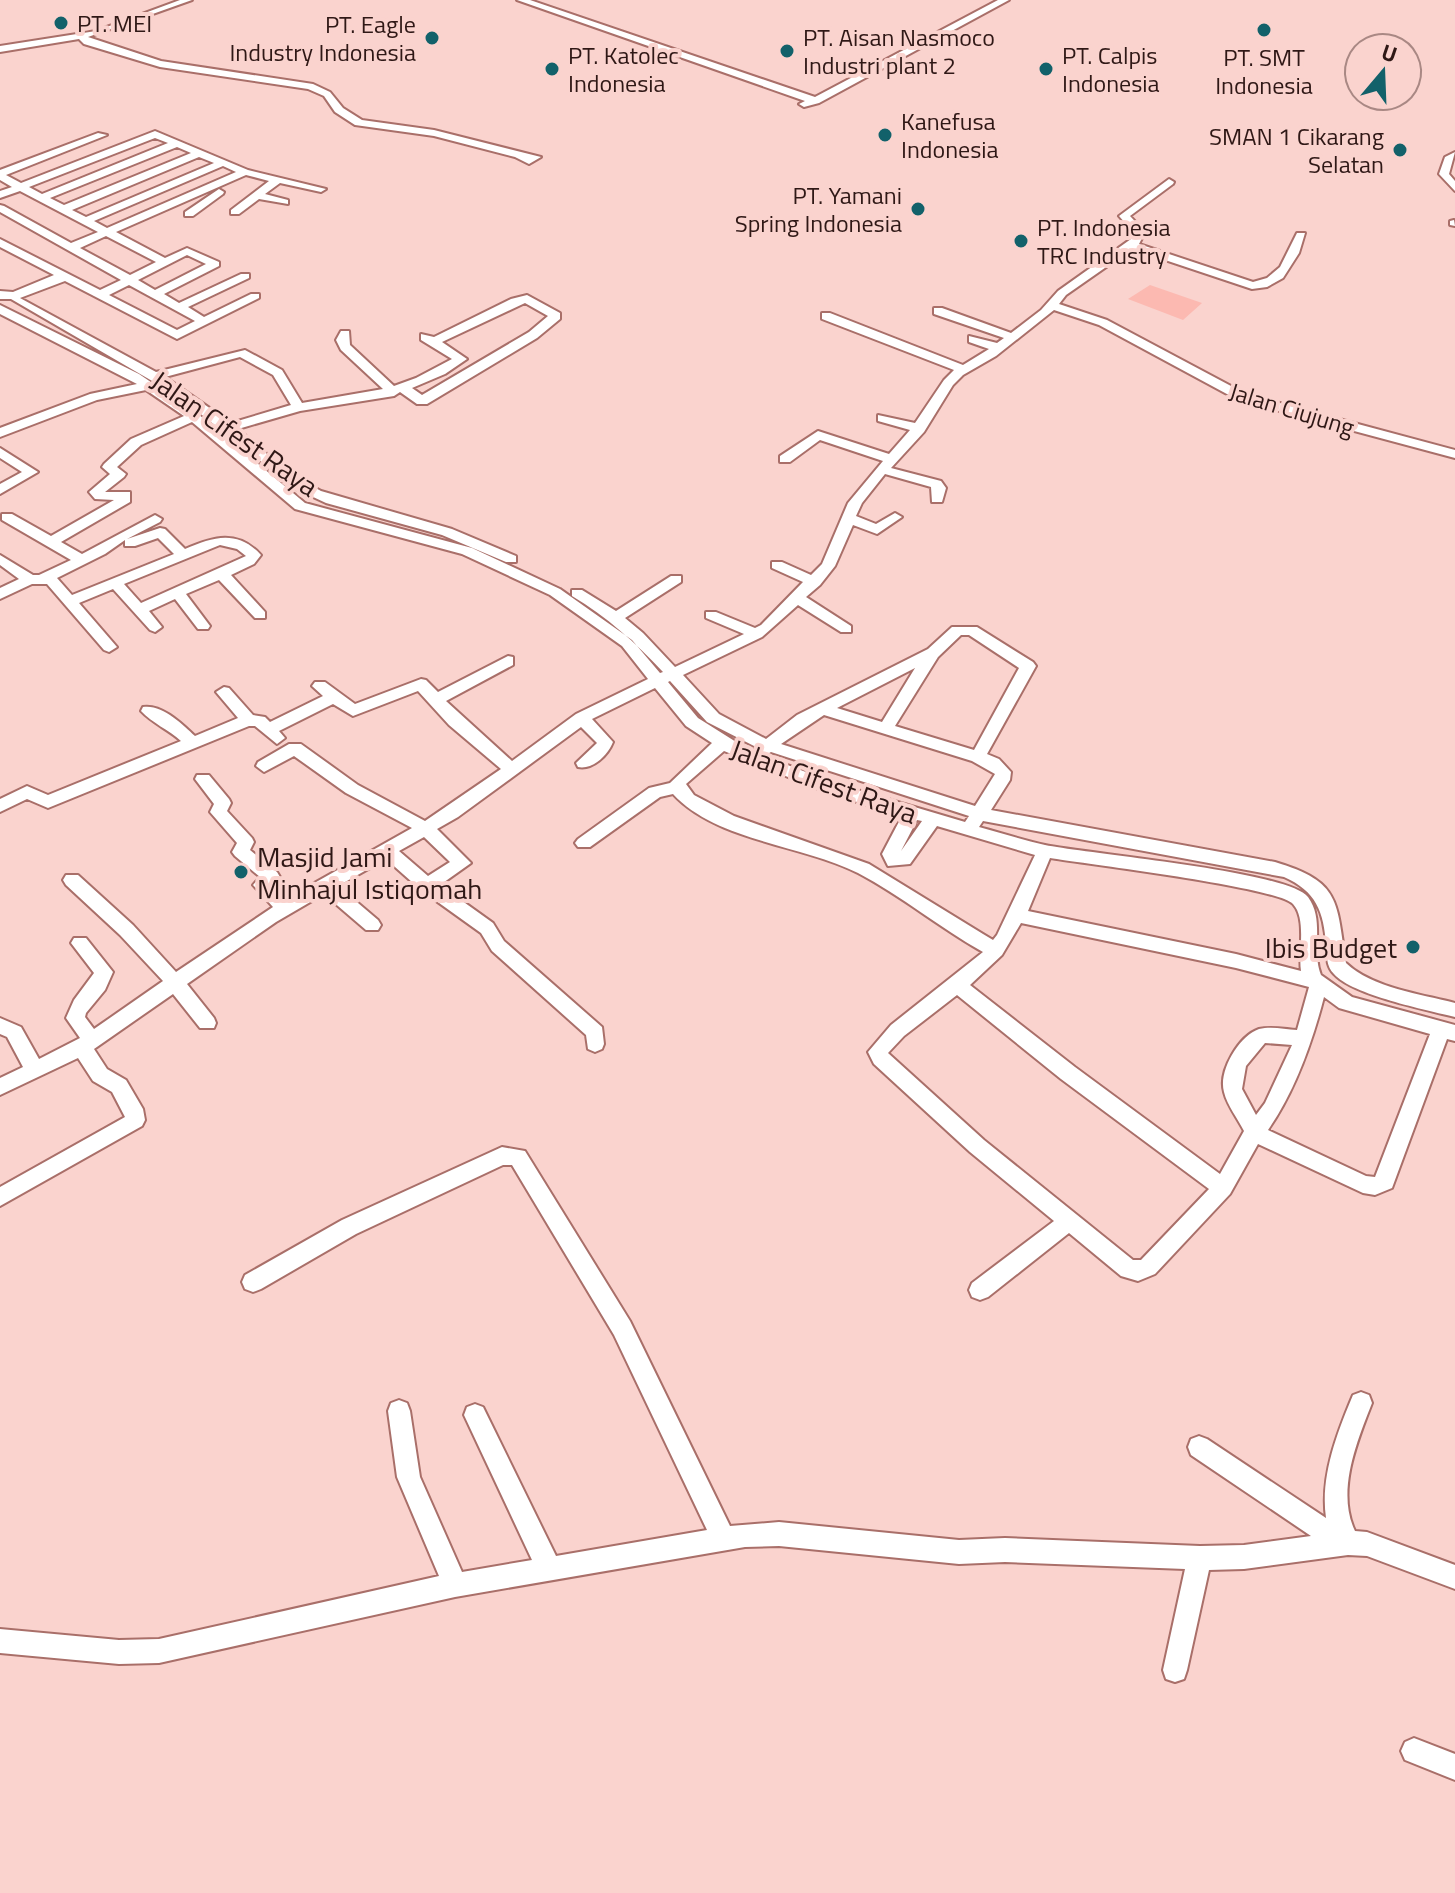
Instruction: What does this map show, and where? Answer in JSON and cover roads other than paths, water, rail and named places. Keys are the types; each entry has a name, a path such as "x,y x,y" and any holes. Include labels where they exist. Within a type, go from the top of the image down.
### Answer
{"street":[{"path":"0,49 103,32 188,0"},
{"path":"521,0 812,98 1005,0"},
{"path":"545,0 812,98 989,0"},
{"path":"75,37 160,64 310,86 327,94 339,110 359,123 434,133 521,155"},
{"path":"0,175 102,135"},
{"path":"0,195 153,135 245,172 321,189"},
{"path":"41,198 178,143"},
{"path":"62,210 199,153"},
{"path":"1453,184 1444,174 1449,159 1455,155"},
{"path":"83,222 222,163"},
{"path":"72,247 245,172"},
{"path":"0,175 83,222 166,263"},
{"path":"189,214 234,178"},
{"path":"235,212 277,180"},
{"path":"0,1087 87,1043 284,908 452,813 582,718 757,634 815,582 832,559 849,518 868,484 919,429 948,383 963,369 998,348 1062,293 1132,245 1139,232 1124,216 1169,182"},
{"path":"256,195 284,202"},
{"path":"0,208 205,322"},
{"path":"220,209 249,215"},
{"path":"1132,245 1236,283 1258,286 1272,282 1293,259 1301,235"},
{"path":"0,242 175,335 259,300"},
{"path":"98,296 189,251 215,264 156,294"},
{"path":"179,307 245,276"},
{"path":"5,299 57,278 67,278"},
{"name":"Jalan Cifest Raya","path":"5,299 147,377 228,428 316,494 473,539 568,588 638,636 692,722 721,744 752,759 967,831 1045,851 1246,882 1290,892 1301,901 1308,914 1309,968 1319,983"},
{"path":"228,428 298,407 399,390 461,359 429,339 515,302 527,299 556,316 533,335 422,401 399,390 345,347 342,340 345,334"},
{"name":"Jalan Ciujung","path":"1051,305 1093,316 1119,327 1209,382 1242,397 1455,454"},
{"path":"938,311 1011,337"},
{"path":"826,316 963,369"},
{"path":"973,339 998,348"},
{"path":"0,433 175,367 198,365 241,353 278,373 298,407"},
{"name":"Jalan Cifest Raya","path":"147,377 300,506 467,551 555,592 627,643 713,718 767,745 980,814 1275,868 1306,878 1317,886 1328,903 1333,919 1337,963 1347,975"},
{"path":"0,415 15,427"},
{"path":"53,541 125,499 125,495 100,496 96,492 119,474 109,467 134,444 193,417"},
{"path":"883,418 919,429"},
{"path":"785,459 818,435 936,484 939,488 937,499"},
{"path":"0,452 31,472 0,490"},
{"path":"7,517 82,560"},
{"path":"849,518 877,530 895,517"},
{"path":"100,551 105,545 155,519"},
{"path":"0,594 100,551 160,532 182,554"},
{"path":"69,602 219,540 242,546 254,555 249,561 140,609"},
{"path":"0,559 36,579 51,580 109,647"},
{"path":"777,565 815,582"},
{"path":"221,573 260,615"},
{"path":"615,618 676,579"},
{"path":"115,583 155,627"},
{"path":"178,593 203,626"},
{"path":"797,598 846,629"},
{"path":"711,615 757,634"},
{"path":"885,729 933,653 957,630 968,628 1028,666 978,757"},
{"path":"752,759 767,745 822,709 933,653"},
{"path":"436,700 508,661"},
{"path":"0,806 27,792 48,802 248,720 256,720 272,734 326,691 354,711 418,684 511,769"},
{"path":"224,692 248,720"},
{"path":"822,709 978,757 999,767 1003,776 967,831"},
{"path":"149,711 171,723 193,743"},
{"path":"582,718 605,742 602,749 584,763"},
{"path":"584,843 655,792 677,787 685,774 721,744"},
{"path":"264,766 295,748 352,789 425,828 462,863 427,885"},
{"path":"203,779 223,803 218,812 246,842 241,852 271,877 262,885 284,908"},
{"path":"677,787 681,794 704,809 861,868 996,950"},
{"path":"912,813 891,854 894,861 904,860 932,820"},
{"path":"388,851 427,885 487,928 498,946 595,1032 595,1044"},
{"path":"1045,851 996,950 959,986 889,1037 880,1046 881,1058 977,1146 1119,1263 1138,1271 1148,1267 1223,1188 1282,1089 1304,1039 1319,983"},
{"path":"72,880 104,906 176,982 207,1023"},
{"path":"325,885 372,925"},
{"path":"1015,915 1236,961 1319,983 1346,1003 1448,1031 1385,1182 1375,1186 1363,1184 1255,1133 1232,1089 1237,1064 1246,1049 1262,1036 1304,1039"},
{"path":"0,1197 135,1120 133,1109 119,1086 100,1075 75,1018 77,1011 102,982 104,972 80,943"},
{"path":"1319,983 1347,975 1363,983 1455,1010"},
{"path":"959,986 1068,1073 1223,1188"},
{"path":"0,1026 14,1032 35,1070"},
{"path":"253,1282 349,1227 502,1156 518,1157 621,1326 723,1538"},
{"path":"980,1290 1068,1222"},
{"path":"1343,1544 1336,1504 1347,1442 1361,1403"},
{"path":"399,1411 409,1477 455,1585"},
{"path":"475,1415 549,1568"},
{"path":"1199,1447 1343,1544"},
{"path":"0,1641 119,1652 159,1651 455,1585 723,1538 779,1534 959,1552 1005,1550 1200,1558 1269,1555 1343,1544 1381,1548 1455,1577"},
{"path":"1175,1670 1200,1558"},
{"path":"1414,1751 1455,1767"}],"place":[{"name":"PT. MEI","path":"61,23"},
{"name":"PT. SMT Indonesia","path":"1264,30"},
{"name":"PT. Eagle Industry Indonesia","path":"432,38"},
{"name":"PT. Aisan Nasmoco Industri plant 2","path":"787,51"},
{"name":"PT. Katolec Indonesia","path":"552,69"},
{"name":"PT. Calpis Indonesia","path":"1046,69"},
{"name":"Kanefusa Indonesia","path":"885,135"},
{"name":"SMAN 1 Cikarang Selatan","path":"1400,150"},
{"name":"PT. Yamani Spring Indonesia","path":"918,209"},
{"name":"PT. Indonesia TRC Industry","path":"1021,241"},
{"name":"Masjid Jami Minhajul Istiqomah","path":"241,872"},
{"name":"Ibis Budget","path":"1413,947"}]}
